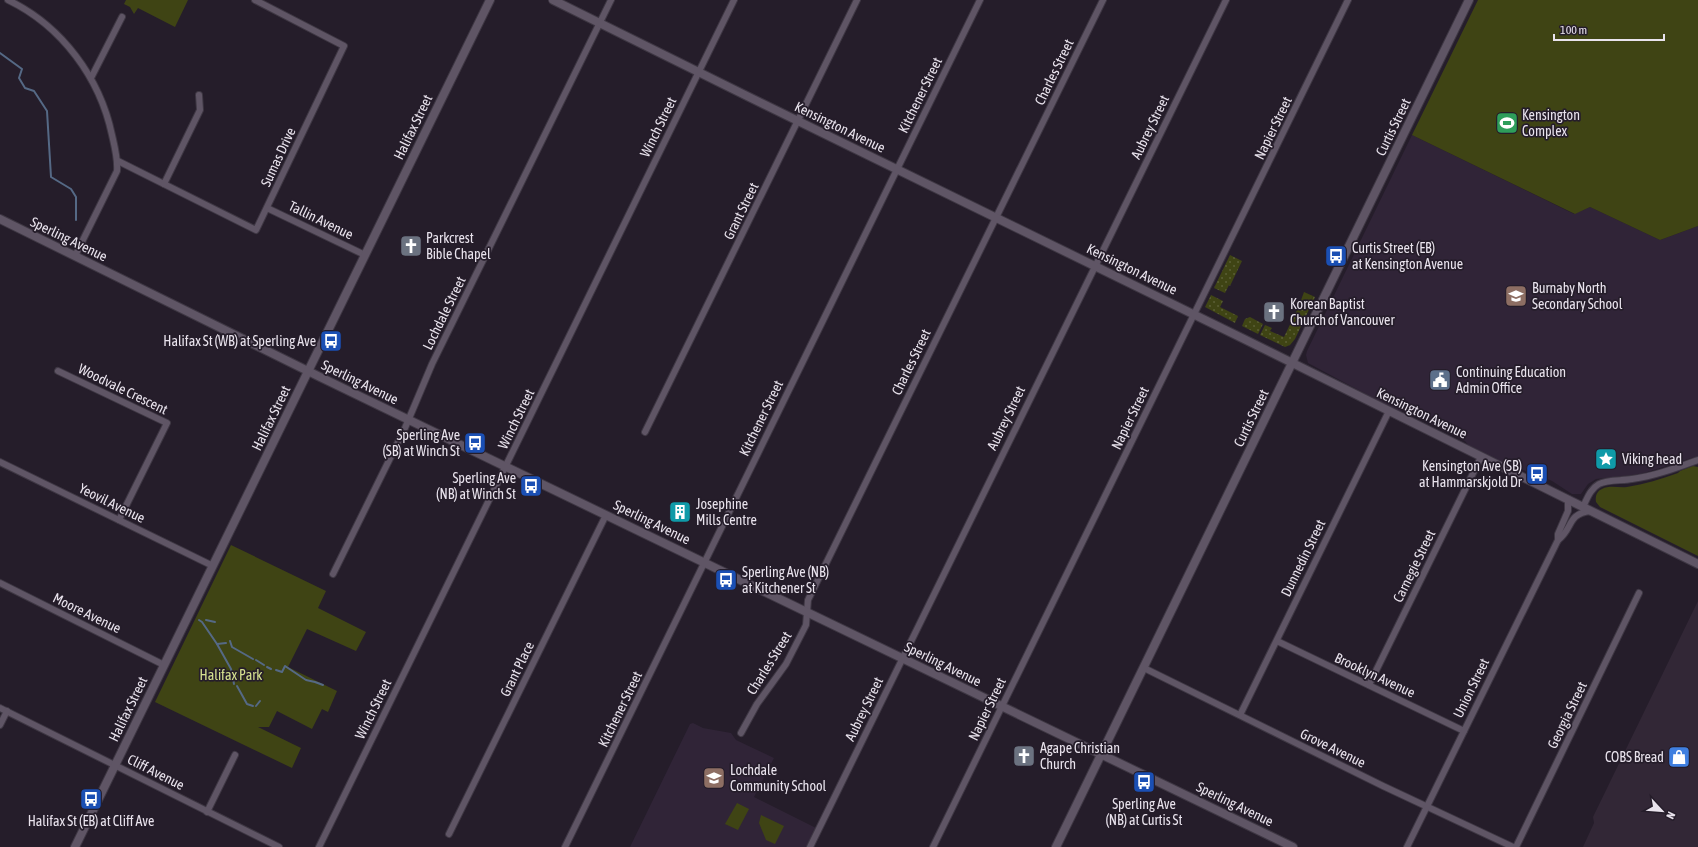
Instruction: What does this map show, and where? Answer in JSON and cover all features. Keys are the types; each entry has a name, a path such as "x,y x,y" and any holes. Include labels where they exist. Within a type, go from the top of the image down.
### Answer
{"street":[{"path":"8,0 36,17 56,34 91,78 107,114 118,161 117,172 75,256"},
{"name":"Sumas Drive","path":"118,161 256,230 344,46 255,0"},
{"name":"Halifax Street","path":"75,847 490,0"},
{"name":"Kensington Avenue","path":"553,0 1698,564"},
{"name":"Lochdale Street","path":"332,574 409,420 432,364 612,0"},
{"name":"Winch Street","path":"319,847 734,0"},
{"name":"Grant Street","path":"646,432 857,0"},
{"name":"Kitchener Street","path":"565,847 980,0"},
{"name":"Charles Street","path":"741,733 757,704 786,664 806,625 808,600 1102,0"},
{"name":"Aubrey Street","path":"810,847 1226,0"},
{"name":"Napier Street","path":"933,847 1348,0"},
{"name":"Curtis Street","path":"1056,847 1469,0"},
{"path":"91,78 122,17"},
{"path":"164,184 200,110 199,95"},
{"name":"Tallin Avenue","path":"267,208 365,255"},
{"name":"Sperling Avenue","path":"0,219 308,371 1292,847"},
{"name":"Woodvale Crescent","path":"58,371 167,423 119,520"},
{"name":"Dunnedin Street","path":"1240,715 1389,411"},
{"name":"Carnegie Street","path":"1369,685 1481,457"},
{"path":"1583,507 1593,488 1599,484 1605,482 1632,480 1658,474 1698,460"},
{"name":"Yeovil Avenue","path":"0,463 213,566"},
{"name":"Union Street","path":"1558,540 1558,534 1568,511 1568,499"},
{"name":"Union Street","path":"1406,847 1558,540 1562,537 1576,515 1580,512 1591,511"},
{"name":"Grant Place","path":"449,834 606,515"},
{"name":"Moore Avenue","path":"0,583 164,665"},
{"name":"Georgia Street","path":"1515,847 1640,593"},
{"name":"Brooklyn Avenue","path":"1277,641 1464,731"},
{"name":"Grove Avenue","path":"1144,668 1383,786 1515,847"},
{"name":"Cliff Avenue","path":"0,708 279,847"},
{"path":"0,724 7,711"},
{"path":"208,812 235,755"}],"shaded area":[{"name":"Burnaby North Secondary School","path":"1412,135 1574,214 1590,207 1660,240 1698,226 1698,456 1641,474 1596,479 1588,484 1581,494 1572,494 1552,481 1497,460 1469,446 1465,441 1403,410 1398,411 1308,363 1306,355 1307,351"},
{"path":"1698,601 1698,847 1583,847 1594,823 1593,817"},
{"name":"Lochdale Community School","path":"693,723 703,728 731,733 736,740 774,758 754,797 816,828 806,847 630,847 690,724"}],"green space":[{"path":"126,0 188,0 175,27 138,8 134,14 130,7 124,4"},
{"path":"1478,0 1698,0 1698,226 1660,240 1590,207 1575,214 1412,135"},
{"path":"1230,255 1242,261 1225,293 1214,288"},
{"path":"1304,292 1313,296 1306,311 1298,308"},
{"path":"1211,295 1223,301 1220,307 1238,316 1235,323 1205,307"},
{"path":"1313,296 1315,297 1295,339 1290,345 1285,347 1260,335 1265,325 1272,328 1270,331 1284,337 1298,308 1306,311"},
{"path":"1250,317 1263,324 1258,334 1242,326 1245,319"},
{"path":"1693,466 1698,467 1698,556 1600,507 1596,502 1598,492 1605,488 1627,487 1646,483 1678,473"},
{"name":"Halifax Park","path":"231,545 326,591 318,608 366,632 356,651 307,629 288,667 337,691 328,712 322,709 312,729 277,711 269,727 258,727 301,748 292,768 155,702"},
{"path":"737,803 749,809 738,830 725,824"},
{"path":"761,815 784,826 775,844 766,840 759,823"}],"waterway":[{"path":"0,53 22,69 19,78 25,88 34,91 47,111 51,177 71,189 76,197 76,220"},
{"path":"199,620 217,644 226,643"},
{"path":"206,620 215,622"},
{"path":"230,641 232,647 253,659"},
{"path":"217,644 231,669 234,684"},
{"path":"256,660 264,665"},
{"path":"276,670 282,672 285,666 306,680 323,685"},
{"path":"267,667 271,669"},
{"path":"237,686 247,704 253,706"},
{"path":"256,706 260,701"}],"place":[{"name":"Kensington Complex","path":"1507,123"},
{"name":"Parkcrest Bible Chapel","path":"411,246"},
{"name":"Curtis Street (EB) at Kensington Avenue","path":"1336,256"},
{"name":"Burnaby North Secondary School","path":"1516,296"},
{"name":"Korean Baptist Church of Vancouver","path":"1274,312"},
{"name":"Halifax St (WB) at Sperling Ave","path":"331,341"},
{"name":"Continuing Education Admin Office","path":"1440,380"},
{"name":"Sperling Ave (SB) at Winch St","path":"475,443"},
{"name":"Viking head","path":"1606,459"},
{"name":"Kensington Ave (SB) at Hammarskjold Dr","path":"1537,474"},
{"name":"Sperling Ave (NB) at Winch St","path":"531,486"},
{"name":"Josephine Mills Centre","path":"680,512"},
{"name":"Sperling Ave (NB) at Kitchener St","path":"726,580"},
{"name":"Agape Christian Church","path":"1024,756"},
{"name":"COBS Bread","path":"1679,757"},
{"name":"Lochdale Community School","path":"714,778"},
{"name":"Sperling Ave (NB) at Curtis St","path":"1144,782"},
{"name":"Halifax St (EB) at Cliff Ave","path":"91,799"}]}
